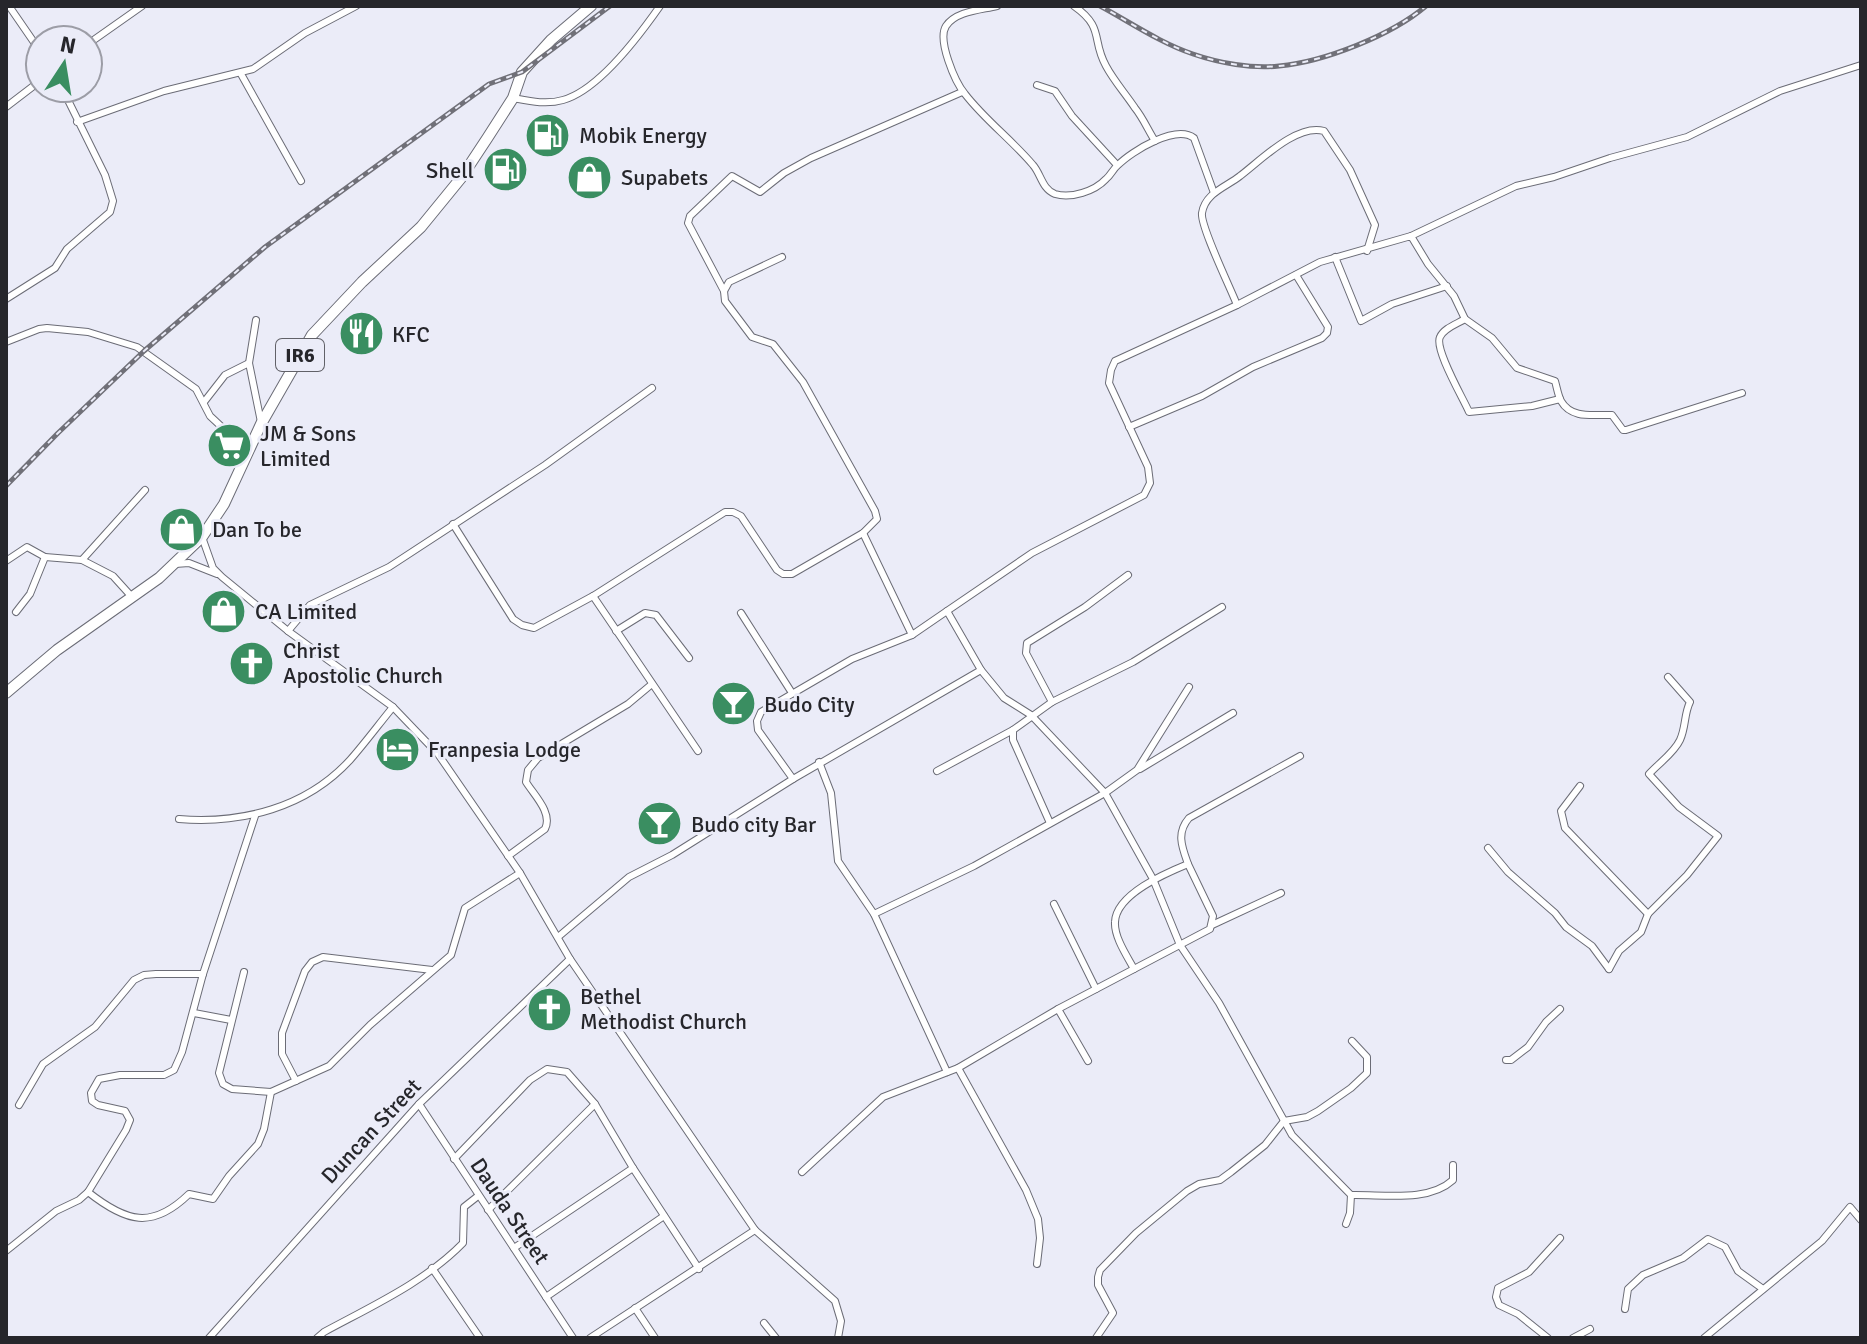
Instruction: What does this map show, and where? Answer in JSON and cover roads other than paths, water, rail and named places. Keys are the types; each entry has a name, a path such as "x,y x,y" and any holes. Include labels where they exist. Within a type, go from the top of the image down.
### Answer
{"main road":[{"name":"IR6","path":"6,693 57,650 175,564 202,537 224,504 261,424 312,335 421,227 461,178 513,98 522,72 551,40 591,6"}],"street":[{"path":"9,6 24,28"},
{"path":"104,33 142,6"},
{"path":"77,122 164,91 241,74 269,60 315,27 356,6"},
{"path":"513,98 539,102 572,97 633,45 660,6"},
{"path":"997,6 958,15 947,25 943,35 945,51 962,92 1035,167 1046,188 1055,194 1073,195 1097,187 1117,165 1155,141 1187,133 1194,138 1214,193"},
{"path":"1074,6 1097,30 1103,62 1155,141"},
{"path":"793,779 758,730 757,721 761,712 852,659 912,635 1032,553 1144,495 1150,483 1148,467 1109,383 1115,361 1335,257 1367,251 1411,236 1516,186 1687,137 1780,91 1861,65"},
{"path":"241,74 301,181"},
{"path":"1037,85 1055,91 1072,116 1117,165"},
{"path":"453,524 513,619 534,628 593,596 725,512 741,516 777,570 783,574 792,574 863,533 877,519 875,511 803,382 773,344 752,337 725,301 724,291 688,223 690,216 732,176 760,192 784,173 811,158 962,92"},
{"path":"6,107 24,93"},
{"path":"6,299 55,268 67,249 113,206 105,175 69,104"},
{"path":"1237,305 1203,223 1206,202 1269,150 1307,131 1324,131 1338,150 1371,214 1375,225 1367,251"},
{"path":"1411,236 1428,264 1447,286 1465,319 1492,338 1517,368 1555,381 1560,399 1570,410 1587,416 1612,415 1626,430 1742,393"},
{"path":"724,291 729,282 782,257"},
{"path":"1335,257 1361,321 1392,304 1447,286"},
{"path":"1129,427 1202,396 1253,367 1322,338 1328,327 1296,275"},
{"path":"1465,319 1441,334 1438,341 1443,360 1469,412 1532,406 1560,399"},
{"path":"256,320 249,363 261,424"},
{"path":"7,341 39,329 69,329 137,347 196,389 210,416 251,448"},
{"path":"204,402 225,375 249,363"},
{"path":"288,631 310,605 389,567 545,465 652,388"},
{"path":"82,560 145,490"},
{"path":"863,533 912,635"},
{"path":"202,537 213,568 222,577 288,631 393,707 438,754 520,873 570,959 755,1230 835,1301 841,1321 838,1338"},
{"path":"6,561 27,547 45,557 82,560 113,576 132,597"},
{"path":"16,612 30,594 45,557"},
{"path":"175,564 189,563 222,577"},
{"path":"1052,702 1026,653 1027,643 1085,607 1128,575"},
{"path":"593,596 698,751"},
{"path":"937,771 1013,730 1052,702 1133,662 1222,607"},
{"path":"947,611 981,670 1004,698 1031,715 1105,793 1153,879 1180,945 1219,1003 1292,1135 1351,1195 1430,1193 1445,1188 1453,1180 1453,1165"},
{"path":"616,631 645,613 656,615 689,658"},
{"path":"741,613 792,693"},
{"path":"558,937 629,877 672,855 819,762 981,670"},
{"path":"1488,848 1508,872 1555,913 1566,927 1592,946 1609,969 1619,951 1641,932 1648,914 1687,875 1718,836 1679,807 1649,774 1680,742 1690,702 1668,677"},
{"path":"508,856 545,829 548,823 548,816 526,782 528,770 538,758 628,704 652,684"},
{"path":"1137,770 1189,687"},
{"path":"179,819 232,820 255,816 304,795 348,762 393,707"},
{"path":"874,914 941,885 1105,793 1137,770 1233,713"},
{"path":"1013,730 1013,740 1050,823"},
{"path":"802,1172 883,1097 958,1068 1058,1009 1210,929 1213,916 1188,864 1180,839 1182,826 1189,818 1300,756"},
{"path":"819,762 831,793 838,861 874,914 947,1072"},
{"path":"1580,786 1561,811 1565,828 1648,914"},
{"path":"6,1251 56,1211 88,1192 130,1120 125,1111 92,1101 91,1093 99,1079 170,1073 182,1052 203,974 255,816"},
{"path":"1134,969 1117,934 1115,921 1125,901 1153,879 1188,864"},
{"path":"244,972 220,1079 232,1089 271,1092 329,1066 370,1025 451,955 465,908 520,873"},
{"path":"1212,925 1281,893"},
{"path":"1054,904 1096,989"},
{"path":"296,1081 282,1054 282,1033 305,971 312,962 323,957 432,970"},
{"name":"Duncan Street","path":"209,1338 419,1104 570,959"},
{"path":"19,1105 43,1064 95,1027 134,980 144,975 203,974"},
{"path":"1058,1009 1088,1061"},
{"path":"1506,1060 1511,1060 1528,1047 1560,1009"},
{"path":"194,1013 231,1020"},
{"path":"1096,1338 1113,1313 1098,1285 1100,1270 1136,1233 1187,1191 1199,1184 1220,1180 1265,1145 1284,1121 1307,1117 1351,1088 1367,1073 1367,1057 1352,1041"},
{"path":"958,1068 1026,1190 1038,1219 1040,1238 1037,1264"},
{"path":"454,1159 530,1080 547,1069 567,1072 595,1104 699,1269"},
{"path":"88,1192 116,1213 131,1217 157,1218 189,1194 213,1199 258,1144 271,1092"},
{"name":"Dauda Street","path":"419,1104 573,1338"},
{"path":"488,1210 595,1104"},
{"path":"514,1248 633,1168"},
{"path":"1346,1224 1351,1195"},
{"path":"317,1338 395,1293 463,1243 464,1207 478,1196"},
{"path":"1704,1338 1822,1241 1850,1207 1861,1220"},
{"path":"546,1297 664,1216"},
{"path":"590,1338 755,1230"},
{"path":"1548,1338 1518,1314 1499,1305 1496,1297 1498,1288 1529,1272 1560,1238"},
{"path":"1625,1309 1628,1289 1643,1275 1683,1258 1708,1239 1725,1247 1738,1271 1763,1289"},
{"path":"432,1268 480,1338"},
{"path":"635,1308 655,1338"},
{"path":"764,1323 776,1338"},
{"path":"1573,1338 1590,1329"}],"railway":[{"path":"6,486 144,351 265,247 489,84 522,72 610,6"},
{"path":"1100,6 1193,54 1258,67 1297,63 1336,53 1376,37 1426,6"}],"place":[{"name":"Mobik Energy","path":"548,135"},
{"name":"Shell","path":"505,170"},
{"name":"Supabets","path":"590,177"},
{"name":"KFC","path":"361,334"},
{"name":"JM & Sons Limited","path":"229,446"},
{"name":"Dan To be","path":"181,529"},
{"name":"CA Limited","path":"224,611"},
{"name":"Christ Apostolic Church","path":"252,663"},
{"name":"Budo City","path":"733,704"},
{"name":"Franpesia Lodge","path":"397,749"},
{"name":"Budo city Bar","path":"660,824"},
{"name":"Bethel Methodist Church","path":"549,1009"}]}
